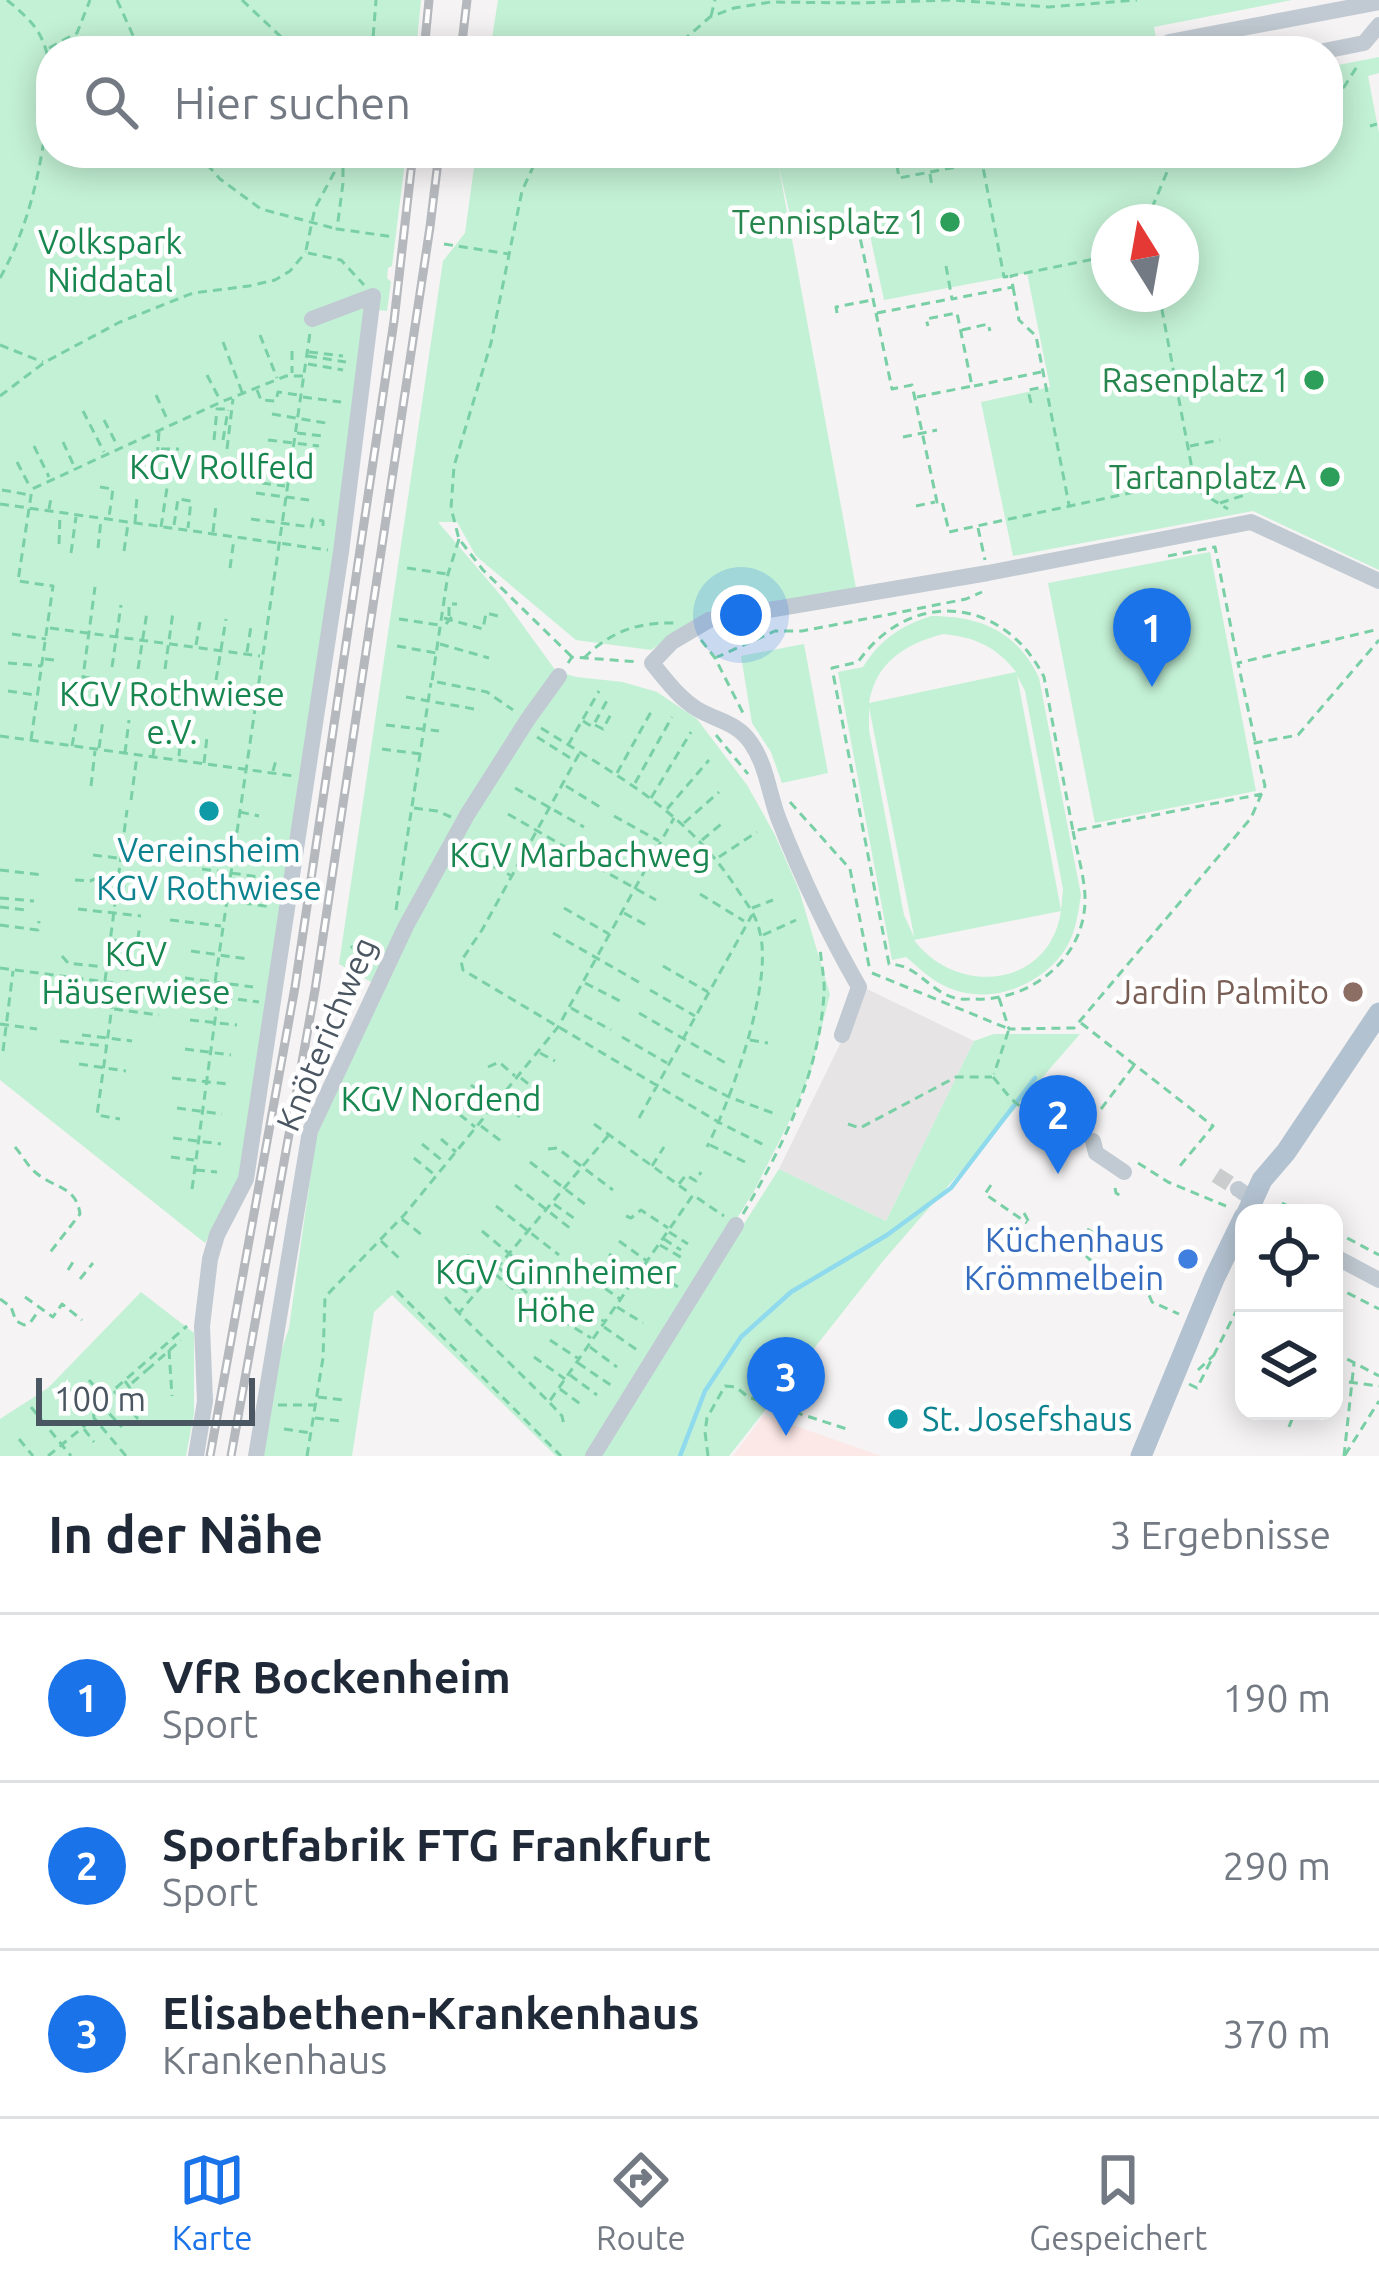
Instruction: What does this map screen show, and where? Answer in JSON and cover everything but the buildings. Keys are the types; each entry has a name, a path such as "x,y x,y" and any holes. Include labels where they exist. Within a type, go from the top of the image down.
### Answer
{"main road":[{"path":"1248,1204 1379,1013"},
{"path":"1141,1456 1235,1231"}],"street":[{"path":"1200,36 1379,2"},
{"path":"1343,47 1364,43 1379,25"},
{"path":"196,1456 205,1410 202,1326 210,1259 246,1179 341,552 373,296 312,319"},
{"path":"842,1035 859,987 814,905 777,793 750,741 735,724 697,709 652,663 672,643 709,620 990,580 1251,522 1379,581"},
{"name":"Knöterichweg","path":"256,1456 310,1131 406,926 467,815 559,676"},
{"path":"1094,1141 1096,1153 1120,1180"},
{"path":"593,1456 736,1225"},
{"path":"1343,1261 1379,1280"}],"path":[{"path":"7,0 32,21 40,36"},
{"path":"71,36 77,33 90,0"},
{"path":"117,0 133,36"},
{"path":"242,0 281,36"},
{"path":"373,36 376,0"},
{"path":"710,17 715,0"},
{"path":"688,36 710,17 771,2 951,0 1049,7 1137,0"},
{"path":"1343,87 1358,64"},
{"path":"0,278 16,249 39,168"},
{"path":"210,168 261,209 310,224 395,237"},
{"path":"0,396 45,362 120,322 193,293 275,280 290,271 306,252 315,208 336,168"},
{"path":"338,229 343,168"},
{"path":"532,168 522,191 491,343 454,466 451,508 459,539 483,570 572,657 652,663"},
{"path":"897,168 899,178 950,168"},
{"path":"983,168 1004,277 1091,260"},
{"path":"1153,204 1169,168"},
{"path":"929,172 932,187"},
{"path":"824,238 822,231 857,223 892,389 912,385 949,532 1172,484 1192,487 1251,522"},
{"path":"445,244 511,254"},
{"path":"306,252 341,260 373,296"},
{"path":"946,266 952,298"},
{"path":"1011,276 1018,320 1036,336 1070,507"},
{"path":"876,314 1012,287"},
{"path":"837,313 836,308 873,300"},
{"path":"1162,312 1192,487"},
{"path":"928,326 926,320 957,313 972,386"},
{"path":"192,1189 226,901 312,319"},
{"path":"960,331 988,324 990,331"},
{"path":"260,335 277,380"},
{"path":"223,342 242,394"},
{"path":"0,345 45,362"},
{"path":"292,351 292,375"},
{"path":"307,354 343,356"},
{"path":"307,354 354,363"},
{"path":"306,364 343,370"},
{"path":"915,398 1043,372"},
{"path":"207,375 221,402"},
{"path":"2,490 31,493 221,402 292,375 304,376"},
{"path":"1031,403 1028,390 1046,386"},
{"path":"256,388 261,400 276,401 278,392 345,402"},
{"path":"156,395 170,424"},
{"path":"223,440 233,397"},
{"path":"214,440 217,409 230,409"},
{"path":"227,449 230,409"},
{"path":"83,411 105,454"},
{"path":"272,414 326,423"},
{"path":"104,420 118,448"},
{"path":"132,460 157,461 159,429"},
{"path":"903,437 937,430"},
{"path":"296,432 322,436"},
{"path":"268,440 320,446"},
{"path":"1188,446 1220,440"},
{"path":"63,442 75,468"},
{"path":"34,446 50,480"},
{"path":"159,449 179,448"},
{"path":"17,462 31,493 18,581 53,586 31,740"},
{"path":"261,466 314,473"},
{"path":"262,483 287,486"},
{"path":"100,487 113,489 109,519"},
{"path":"161,526 167,488"},
{"path":"256,493 309,500"},
{"path":"1218,503 1248,494"},
{"path":"124,551 137,496"},
{"path":"49,511 51,498"},
{"path":"174,528 178,499 191,501 188,530"},
{"path":"916,506 950,499"},
{"path":"0,504 341,552"},
{"path":"213,534 216,505"},
{"path":"59,544 60,512"},
{"path":"71,553 77,515"},
{"path":"98,548 101,518"},
{"path":"251,519 311,527 313,519 323,521 323,527"},
{"path":"715,658 775,631 802,631 954,602 990,580 977,526"},
{"path":"230,568 235,537"},
{"path":"447,620 448,574 459,539"},
{"path":"843,960 1009,1030 1074,1028 1251,818 1265,787 1215,547 1170,555"},
{"path":"407,568 448,574"},
{"path":"90,678 83,677 95,587"},
{"path":"406,926 396,910 436,652 449,604 457,604"},
{"path":"112,667 121,605"},
{"path":"931,611 960,611 988,620 1016,637 1043,677 1073,831 1085,896 1082,922 1058,967 1038,983 999,998 954,998 906,965 890,964 832,668 858,662 871,644 904,620 931,611"},
{"path":"138,669 146,612"},
{"path":"166,668 173,612"},
{"path":"399,619 447,620 483,629 486,613 498,616"},
{"path":"216,680 226,619"},
{"path":"196,647 200,622"},
{"path":"584,658 622,629 668,622 693,629 715,658 749,726"},
{"path":"247,654 251,626"},
{"path":"47,628 262,656"},
{"path":"1238,663 1379,629"},
{"path":"12,634 46,639"},
{"path":"1255,743 1298,735 1379,640"},
{"path":"438,643 489,658"},
{"path":"397,646 436,652"},
{"path":"559,676 572,657"},
{"path":"43,658 55,659"},
{"path":"8,663 41,666"},
{"path":"432,681 487,692 575,761"},
{"path":"568,745 599,691"},
{"path":"8,692 38,695"},
{"path":"593,724 609,697"},
{"path":"406,698 480,710"},
{"path":"697,709 758,786 792,805 850,869 870,972"},
{"path":"615,775 651,712"},
{"path":"582,721 603,728 611,714"},
{"path":"633,786 672,717"},
{"path":"91,786 103,720"},
{"path":"125,753 129,720"},
{"path":"72,746 76,724"},
{"path":"386,725 439,731"},
{"path":"529,726 568,745 667,810 718,858 752,911 761,936 760,975 748,1040 708,1145 745,1162"},
{"path":"651,798 691,732"},
{"path":"152,757 156,734"},
{"path":"179,760 182,734"},
{"path":"0,736 308,778"},
{"path":"204,763 207,737"},
{"path":"382,749 421,754"},
{"path":"580,753 461,965 469,975 719,1123 766,1145"},
{"path":"131,800 137,755"},
{"path":"272,773 276,760"},
{"path":"667,810 709,760"},
{"path":"562,784 600,807"},
{"path":"515,788 584,827"},
{"path":"683,825 719,792"},
{"path":"1073,831 1262,794"},
{"path":"412,808 454,818"},
{"path":"105,982 127,810"},
{"path":"239,812 260,816"},
{"path":"508,814 574,852"},
{"path":"614,816 661,842"},
{"path":"308,1456 323,1358 325,1297 411,1207 558,1027 675,817"},
{"path":"700,842 725,821"},
{"path":"718,858 757,832"},
{"path":"467,853 512,876"},
{"path":"93,855 149,862"},
{"path":"523,855 541,863"},
{"path":"597,867 656,900"},
{"path":"202,869 267,878"},
{"path":"0,870 44,875"},
{"path":"75,880 100,877 107,884 144,890 142,897"},
{"path":"700,894 748,923"},
{"path":"0,898 34,902"},
{"path":"639,1118 752,911 773,900"},
{"path":"226,901 275,907"},
{"path":"0,907 26,910"},
{"path":"564,908 610,934"},
{"path":"77,909 141,916"},
{"path":"622,912 646,925"},
{"path":"170,920 223,926"},
{"path":"761,936 796,920"},
{"path":"0,925 38,930 39,921"},
{"path":"110,940 137,944 140,925"},
{"path":"553,933 642,984"},
{"path":"351,946 380,977"},
{"path":"594,1124 736,1225 802,1099 825,989 820,947"},
{"path":"191,951 248,958"},
{"path":"62,956 68,963 130,970"},
{"path":"663,966 709,992"},
{"path":"0,968 273,1004"},
{"path":"721,969 730,974"},
{"path":"3,1051 13,970"},
{"path":"185,978 253,987"},
{"path":"583,982 622,1002"},
{"path":"116,983 97,1115 120,1119"},
{"path":"650,990 695,1016"},
{"path":"0,994 10,996"},
{"path":"993,1077 1009,1030 999,998"},
{"path":"570,1007 611,1030"},
{"path":"112,1009 159,1016"},
{"path":"639,1012 729,1065"},
{"path":"190,1020 237,1025"},
{"path":"1079,1022 1213,1126 1179,1167"},
{"path":"3,1024 37,1029"},
{"path":"82,1035 132,1041"},
{"path":"622,1037 669,1064"},
{"path":"748,1040 768,1043"},
{"path":"60,1041 107,1046"},
{"path":"185,1049 231,1054"},
{"path":"538,1052 556,1060"},
{"path":"488,1067 499,1062 540,1093"},
{"path":"80,1064 126,1071"},
{"path":"1101,1109 1135,1064"},
{"path":"682,1073 773,1113"},
{"path":"848,1124 860,1129 956,1077 993,1077 1015,1103"},
{"path":"172,1078 228,1084"},
{"path":"471,1085 520,1117"},
{"path":"1077,1094 1072,1100 1088,1113"},
{"path":"448,1106 501,1141"},
{"path":"177,1108 222,1114"},
{"path":"460,1313 608,1136"},
{"path":"173,1138 221,1144"},
{"path":"441,1139 456,1152"},
{"path":"422,1144 446,1164"},
{"path":"15,1147 33,1170 73,1194 80,1207 80,1214 48,1255"},
{"path":"651,1166 664,1147"},
{"path":"548,1149 556,1148 613,1190"},
{"path":"171,1157 196,1161"},
{"path":"414,1158 436,1176"},
{"path":"530,1162 586,1205"},
{"path":"194,1169 218,1172"},
{"path":"678,1185 684,1176 696,1180 701,1172"},
{"path":"1120,1180 1116,1193 1124,1198"},
{"path":"515,1185 571,1229"},
{"path":"991,1185 985,1193 1029,1224 1024,1213"},
{"path":"549,1402 693,1195"},
{"path":"402,1199 411,1207"},
{"path":"552,1203 578,1220"},
{"path":"496,1206 559,1255"},
{"path":"626,1216 631,1218 641,1210 688,1244"},
{"path":"401,1218 423,1236"},
{"path":"1087,1229 1099,1236"},
{"path":"482,1231 534,1274"},
{"path":"1343,1236 1379,1255"},
{"path":"380,1240 399,1258"},
{"path":"619,1241 681,1289"},
{"path":"661,1241 681,1250"},
{"path":"661,1241 684,1259"},
{"path":"609,1254 638,1274"},
{"path":"467,1255 527,1293"},
{"path":"1086,1256 1149,1295 1152,1302 1182,1316"},
{"path":"68,1270 75,1259"},
{"path":"80,1279 93,1263"},
{"path":"592,1267 628,1288"},
{"path":"494,1272 520,1295"},
{"path":"448,1276 473,1297"},
{"path":"593,1280 620,1299"},
{"path":"1343,1291 1379,1309"},
{"path":"397,1292 561,1456"},
{"path":"445,1297 549,1402 564,1425"},
{"path":"25,1298 52,1317 62,1304 82,1320"},
{"path":"0,1299 11,1307 16,1321 25,1325 40,1308"},
{"path":"576,1304 640,1352"},
{"path":"616,1306 643,1323"},
{"path":"1192,1385 1197,1388 1235,1309"},
{"path":"77,1416 194,1319"},
{"path":"562,1320 592,1340"},
{"path":"132,1383 181,1340"},
{"path":"550,1340 617,1389"},
{"path":"1211,1343 1218,1347"},
{"path":"588,1346 617,1366"},
{"path":"169,1350 172,1396"},
{"path":"1200,1368 1214,1355"},
{"path":"1343,1357 1379,1376"},
{"path":"534,1358 597,1395"},
{"path":"1344,1456 1354,1363"},
{"path":"142,1364 147,1370"},
{"path":"124,1379 136,1397"},
{"path":"89,1381 104,1397"},
{"path":"1343,1382 1379,1386"},
{"path":"65,1384 126,1456"},
{"path":"708,1456 707,1418 725,1386 850,1430"},
{"path":"559,1388 584,1406"},
{"path":"113,1390 137,1419"},
{"path":"317,1397 343,1400"},
{"path":"1344,1456 1379,1401"},
{"path":"98,1402 122,1426"},
{"path":"276,1404 315,1405"},
{"path":"31,1407 71,1456"},
{"path":"48,1456 94,1418"},
{"path":"314,1418 340,1421"},
{"path":"1289,1427 1292,1420"},
{"path":"83,1427 94,1442"},
{"path":"284,1429 311,1432"},
{"path":"19,1439 33,1456"}],"shaded area":[{"path":"867,989 974,1041 886,1221 779,1169"},
{"path":"764,1415 881,1456 733,1456"}],"green space":[{"path":"0,0 421,0 417,36 36,36 36,168 404,168 392,266 388,268 387,311 370,309 244,1176 205,1243 0,1080"},
{"path":"498,0 1292,0 1154,27 1156,36 492,36"},
{"path":"1379,57 1379,73 1368,76 1379,133 1379,570 1253,511 1013,556 981,402 1050,387 1027,273 884,300 865,212 792,224 779,168 1343,168 1343,64"},
{"path":"474,168 779,168 856,588 698,619 651,650 576,640 476,556 457,522 438,522 503,598 556,671 657,692 697,719 747,785 775,835 799,890 830,994 811,1070 754,1191 589,1456 556,1456 392,1295 374,1312 352,1456 261,1456 275,1369 289,1328 316,1137 382,988 339,964 443,261 465,233"},
{"path":"1210,552 1256,791 1095,823 1048,583"},
{"path":"931,616 965,619 995,629 1020,648 1039,678 1081,895 1072,936 1056,961 1031,981 1000,993 952,989 906,957 892,960 838,672 863,667 900,629","holes":["943,634 975,641 1001,656 1016,672 869,703 885,666 905,649","1017,675 1025,691 1063,889 1061,910","869,707 914,937 904,915 869,730","1061,911 1040,956 1000,976 954,971 932,959 914,940"]},
{"path":"804,644 828,773 782,783 771,752 752,723 741,656"},
{"path":"994,1034 1080,1034 883,1261 729,1456 596,1456 779,1169 886,1221 974,1041"},
{"path":"141,1292 194,1333 194,1413 186,1456 0,1456 0,1419 48,1388"}],"waterway":[{"path":"680,1456 705,1391 741,1337 791,1292 887,1235 951,1188 1035,1078"}],"tunnel":[{"path":"1216,1175 1238,1189"}],"railway":[{"path":"425,36 429,0"},
{"path":"463,36 467,0"},
{"path":"210,1456 295,987 394,321 411,168"},
{"path":"231,1456 315,990 437,168"}],"place":[{"name":"Tennisplatz 1","path":"950,222"},
{"name":"Rasenplatz 1","path":"1314,380"},
{"name":"Tartanplatz A","path":"1330,477"},
{"name":"VfR Bockenheim","path":"1152,687"},
{"name":"Vereinsheim KGV Rothwiese","path":"209,811"},
{"name":"Jardin Palmito","path":"1353,992"},
{"name":"Sportfabrik FTG Frankfurt","path":"1058,1174"},
{"name":"Küchenhaus Krömmelbein","path":"1188,1259"},
{"name":"St. Josefshaus","path":"898,1419"},
{"name":"Elisabethen-Krankenhaus","path":"786,1436"}],"park label":[{"name":"Volkspark Niddatal","path":"110,261"},
{"name":"KGV Rollfeld","path":"222,467"},
{"name":"KGV Rothwiese e.V.","path":"172,713"},
{"name":"KGV Marbachweg","path":"580,855"},
{"name":"KGV Häuserwiese","path":"136,973"},
{"name":"KGV Nordend","path":"441,1099"},
{"name":"KGV Ginnheimer Höhe","path":"556,1291"}]}
